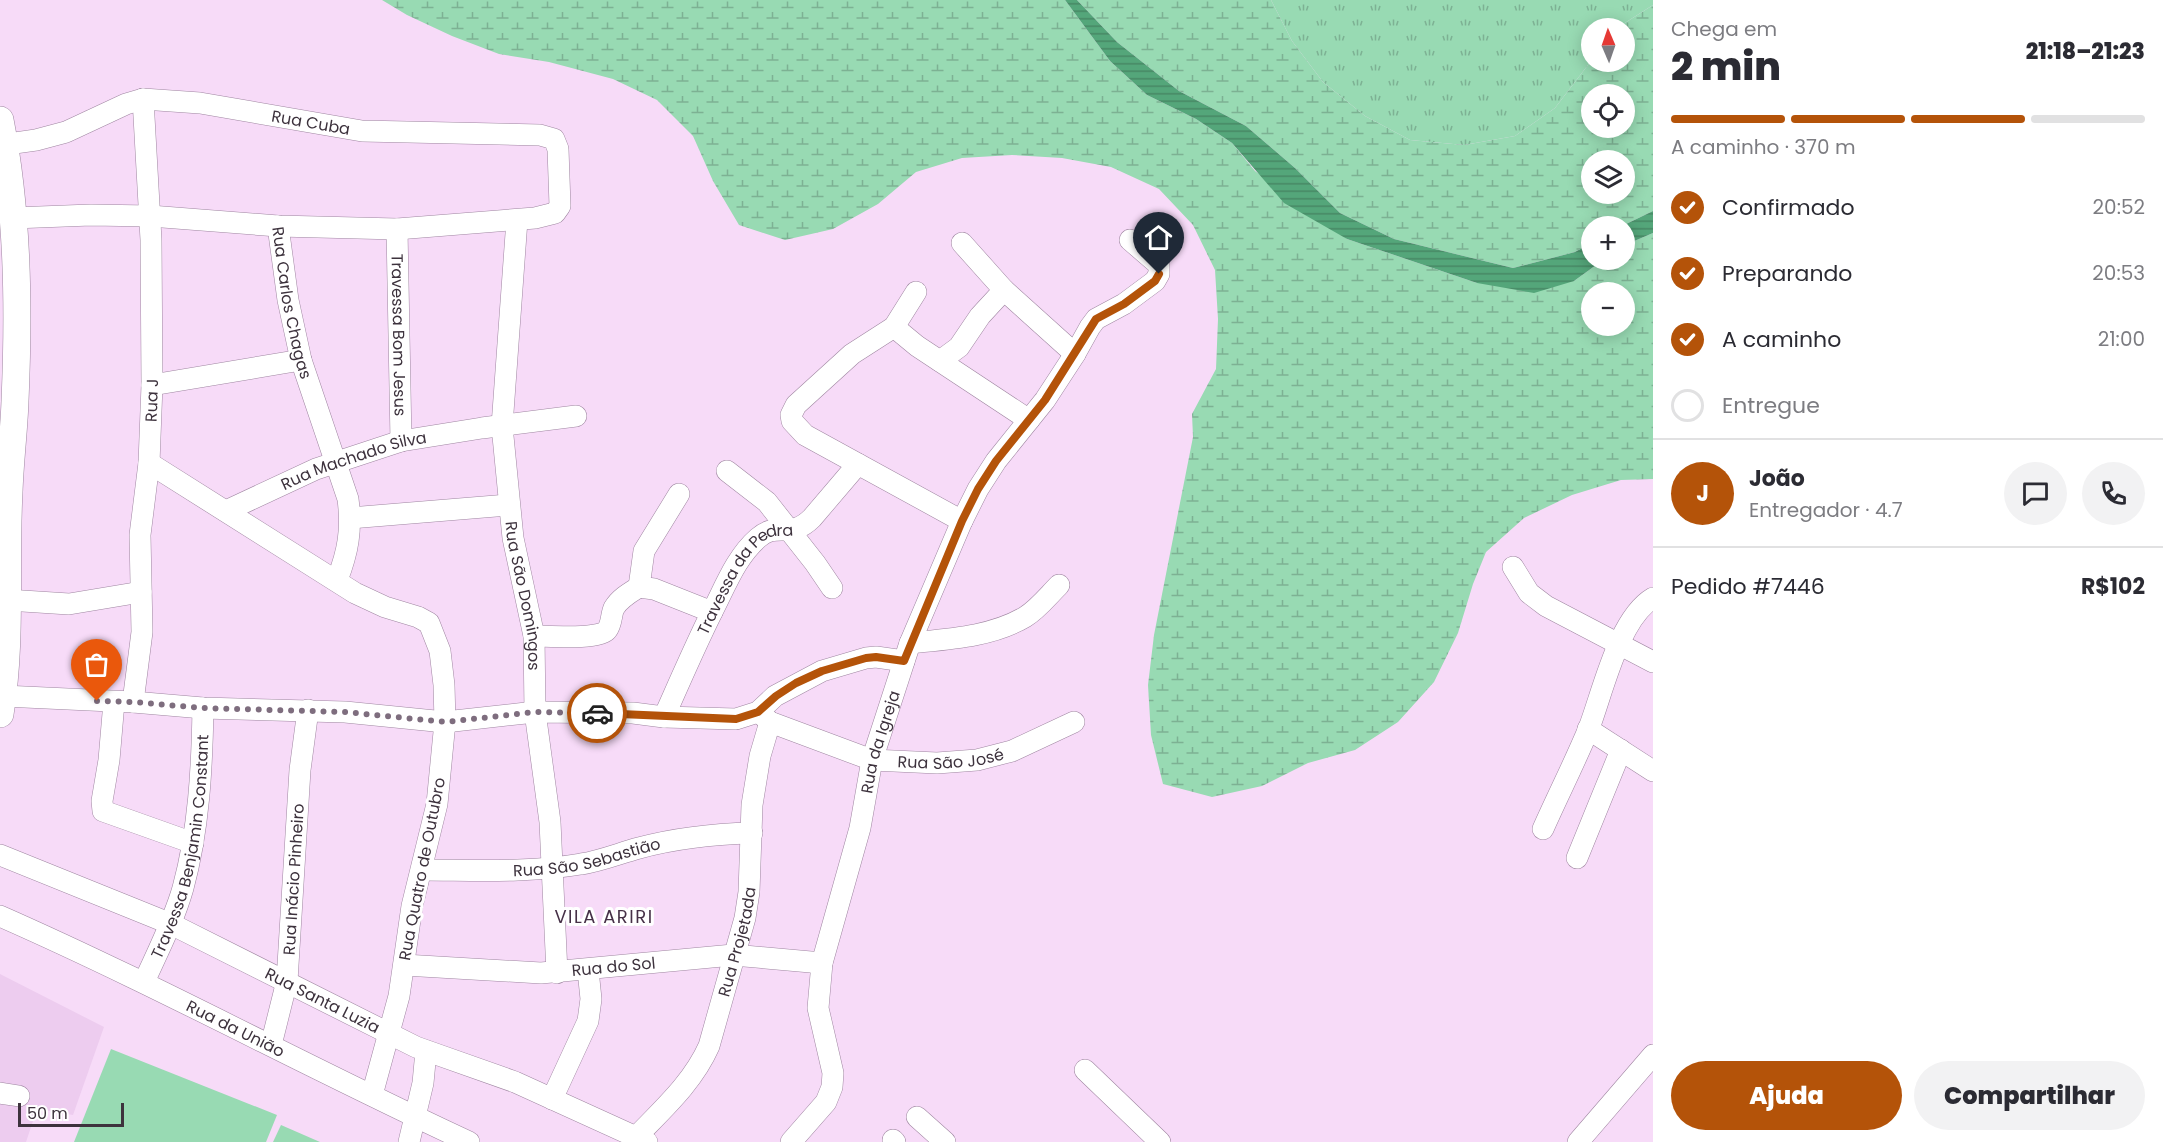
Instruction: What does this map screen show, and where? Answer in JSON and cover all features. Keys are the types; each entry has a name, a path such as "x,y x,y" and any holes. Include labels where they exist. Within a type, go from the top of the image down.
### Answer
{"main road":[{"path":"2,137 13,218 8,333 15,401 4,493 7,600 3,644 2,705"}],"street":[{"name":"Rua Cuba","path":"2,137 36,140 66,132 126,104 143,99 200,103 362,131 548,136 557,143 558,149 560,198 558,211"},
{"name":"Rua J","path":"124,702 142,632 140,535 149,463 152,385 150,216 143,99"},
{"name":"Rua Carlos Chagas","path":"337,580 346,558 350,518 348,499 301,360 288,300 278,226 397,229 535,218 558,211"},
{"path":"13,218 91,215 150,216 278,226"},
{"name":"Rua São Domingos","path":"517,220 502,426 513,538 534,636 535,712 546,783 557,973"},
{"name":"Travessa Bom Jesus","path":"397,229 401,441"},
{"name":"Rua da Igreja","path":"791,1142 826,1102 832,1087 833,1073 818,1008 822,963 860,828 872,760 907,652 962,521 978,489 996,461 1029,420 1075,354 1096,319 1124,304 1155,281 1159,274 1159,265 1130,240"},
{"path":"962,243 1004,290 1075,354"},
{"path":"940,362 959,347 980,316 1004,290"},
{"path":"916,292 894,327 852,354 796,405 791,414 792,421 805,435 962,521"},
{"path":"894,327 940,362 1029,420"},
{"path":"152,385 301,360"},
{"name":"Rua Machado Silva","path":"226,511 336,461 401,441 576,416"},
{"path":"149,463 226,511"},
{"name":"Travessa da Pedra","path":"664,717 727,581 751,545 769,530 788,530 804,525 858,464"},
{"path":"727,471 767,502 832,588"},
{"path":"639,587 644,551 679,494"},
{"path":"350,518 508,505"},
{"name":"Rua Quatro de Outubro","path":"226,511 356,593 385,607 429,623 440,651 446,722 437,804 412,906 399,996 372,1095"},
{"path":"1513,567 1528,593 1546,606 1653,662"},
{"path":"2,705 124,702 202,708 382,714 446,722 535,712 633,713 664,717 736,719 764,717 776,696 796,683 822,671 866,658 907,652 954,638 1000,628 1024,617 1059,585"},
{"path":"534,636 594,636 605,633 609,628 614,608 623,597 639,587 654,589 712,612"},
{"path":"7,600 69,604 141,592"},
{"path":"1544,829 1588,729 1618,645 1639,608 1650,599"},
{"path":"124,702 109,760 103,811 193,843"},
{"name":"Travessa Benjamin Constant","path":"144,982 171,924 183,888 193,843 202,763 202,708"},
{"name":"Rua Inácio Pinheiro","path":"271,1045 287,981 300,770 308,710"},
{"name":"Rua São José","path":"764,717 872,760 937,763 977,760 1012,751 1074,722"},
{"name":"Rua Projetada","path":"642,1139 700,1065 709,1046 745,918 749,892 752,805 764,717"},
{"path":"1588,729 1653,771"},
{"path":"1577,858 1621,750"},
{"name":"Rua São Sebastião","path":"422,870 523,871 552,868 584,864 640,847 691,837 752,833"},
{"name":"Rua Santa Luzia","path":"0,855 171,924 426,1051 465,1063 642,1139"},
{"name":"Rua da União","path":"0,916 144,982 416,1118 469,1142"},
{"name":"Rua do Sol","path":"404,965 488,972 557,973 733,955 822,963"},
{"path":"552,1099 588,1021 591,999 588,970"},
{"path":"409,1142 423,1083 426,1051"},
{"path":"1578,1142 1653,1055"},
{"path":"1085,1070 1160,1142"},
{"path":"917,1117 945,1142"}],"shaded area":[{"path":"1065,0 1077,0 1117,42 1179,91 1246,126 1295,168 1340,213 1394,239 1513,268 1581,249 1581,270 1589,270 1574,281 1534,293 1477,283 1347,239 1284,203 1232,143 1196,119 1147,95 1110,61"},
{"path":"1653,211 1653,233 1635,241 1635,220"},
{"path":"0,974 104,1027 73,1115 37,1109 26,1142 0,1142"}],"green space":[{"path":"382,0 1065,0 1110,61 1147,95 1196,119 1232,143 1255,171 1347,239 1477,283 1574,281 1589,270 1635,270 1635,241 1653,233 1653,479 1621,480 1572,495 1524,518 1486,552 1473,584 1458,633 1434,682 1398,722 1355,750 1308,763 1262,786 1212,797 1163,784 1151,735 1148,685 1154,635 1193,437 1192,414 1216,369 1218,319 1215,270 1193,225 1159,189 1111,167 1062,158 1012,155 962,158 916,172 878,204 833,229 785,240 739,225 713,181 693,136 657,100 613,79 549,62 499,54 407,15"},
{"path":"1077,0 1271,0 1292,41 1323,82 1365,116 1410,140 1464,145 1515,136 1555,108 1583,72 1635,72 1635,18 1633,18 1653,5 1653,211 1635,220 1635,216 1581,216 1581,249 1513,268 1394,239 1340,213 1295,168 1246,126 1179,91 1117,42"},
{"path":"1271,0 1653,0 1653,5 1633,18 1581,18 1583,72 1555,108 1515,136 1464,145 1410,140 1365,116 1323,82 1292,41"},
{"path":"111,1049 277,1115 266,1142 74,1142"},
{"path":"281,1125 320,1142 273,1142"}],"way so far":[{"path":"97,701 202,708 382,714 446,722 535,712 597,713"}],"district":[{"name":"VILA ARIRI","path":"604,916"}],"route":[{"path":"597,713 736,719 758,712 796,683 822,671 866,658 904,661 962,521 978,489 996,461 1045,400 1096,319 1124,304 1155,281 1159,274"}]}
